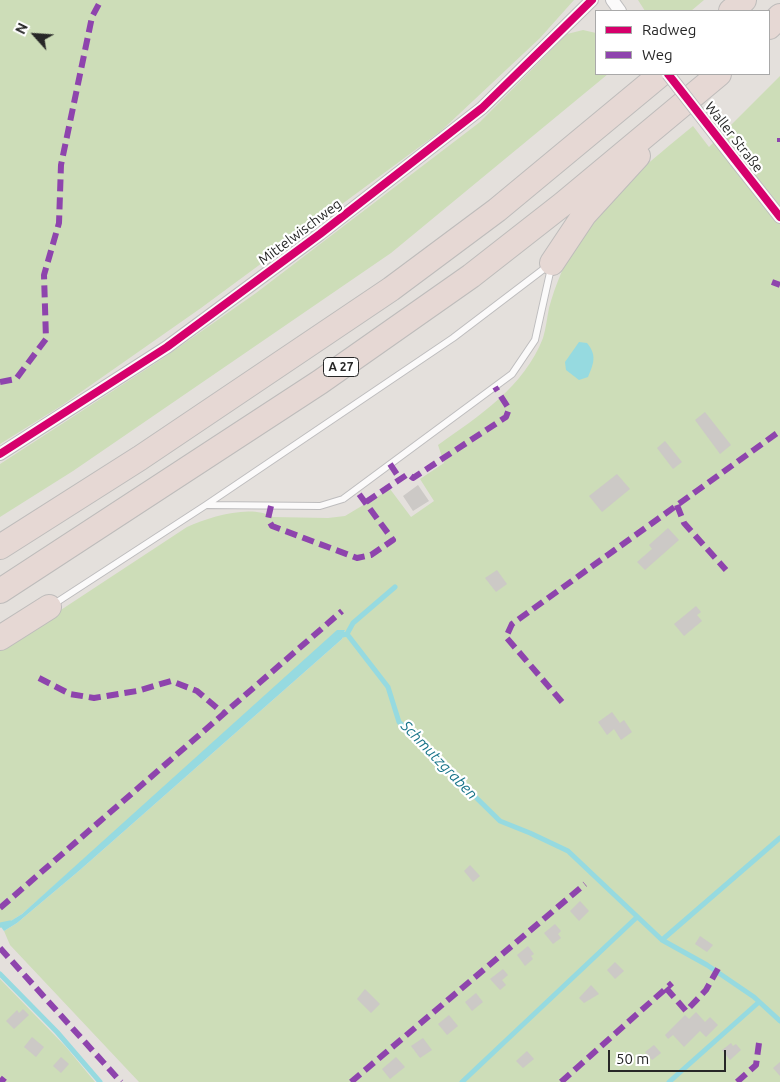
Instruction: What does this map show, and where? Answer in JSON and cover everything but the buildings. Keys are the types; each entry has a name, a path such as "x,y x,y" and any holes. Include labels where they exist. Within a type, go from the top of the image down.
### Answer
{"highway":[{"path":"733,10 744,0"},
{"path":"770,26 780,16"},
{"name":"A 27","path":"0,547 140,458 391,289 497,210 660,75"},
{"name":"A 27","path":"0,591 320,382 463,282 563,204 718,75"},
{"path":"552,263 584,215 630,166 665,119"},
{"path":"0,638 49,607"}],"street":[{"name":"Mittelwischweg","path":"0,454 167,348 320,234 482,108 592,0"},
{"name":"Waller Straße","path":"669,75 780,217"}],"lane":[{"path":"206,505 320,506 343,499 512,374 535,340 552,263"},
{"path":"49,607 206,505 453,338 552,263"}],"green space":[{"path":"0,0 574,0 540,38 441,131 201,308 61,406 0,444"},
{"path":"638,0 704,0 692,10 644,10"},
{"path":"583,30 595,33 595,75 607,75 391,253 73,471 0,517 0,464 162,359 256,293 480,122 567,34"},
{"path":"780,76 780,1082 139,1082 10,945 4,931 17,923 80,870 342,639 345,630 22,914 0,928 0,650 187,527 207,519 242,512 264,513 273,517 328,518 345,516 390,489 411,517 434,501 420,479 444,463 438,445 499,399 524,371 535,355 543,338 551,300 565,265 578,241 602,208 631,179 693,126 709,147"},
{"path":"0,979 66,1047 95,1082 0,1082"}],"water":[{"path":"579,342 587,343 594,359 588,377 579,380 566,370 565,362"},
{"path":"337,630 345,630 342,639 80,870 17,923 4,931 1,927 22,914"}],"waterway":[{"path":"347,634 353,623 395,587"},
{"name":"Schmutzgraben","path":"338,636 347,634 388,687 399,722 500,821 568,851 662,940 707,965 754,997 780,1021"},
{"path":"662,940 780,838"},
{"path":"462,1082 636,918"},
{"name":"Schmutzgraben","path":"0,925 10,923"},
{"path":"0,974 57,1032 100,1082"},
{"path":"669,1082 759,1002"}],"marked path":[{"path":"0,382 16,379 46,339 44,275 59,223 61,165 92,17 101,0"},
{"path":"772,282 780,285"},
{"path":"366,502 408,474 413,478 506,417 509,409 495,387"},
{"path":"562,702 506,637 512,624 780,431"},
{"path":"390,464 400,479"},
{"path":"271,506 268,519 272,526 357,558 371,555 393,540 356,490"},
{"path":"677,505 684,523 726,570"},
{"path":"0,908 342,611"},
{"path":"39,678 70,694 94,698 137,691 171,681 197,691 223,713"},
{"path":"351,1082 585,884"},
{"path":"0,948 121,1082"},
{"path":"666,988 686,1011 706,990 720,965"},
{"path":"561,1082 672,983"},
{"path":"737,1082 756,1065 759,1043"},
{"path":"0,1078 5,1082"}],"cycle path":[{"path":"0,454 167,347 320,234 482,108 592,0"},
{"path":"669,75 780,217"}]}
